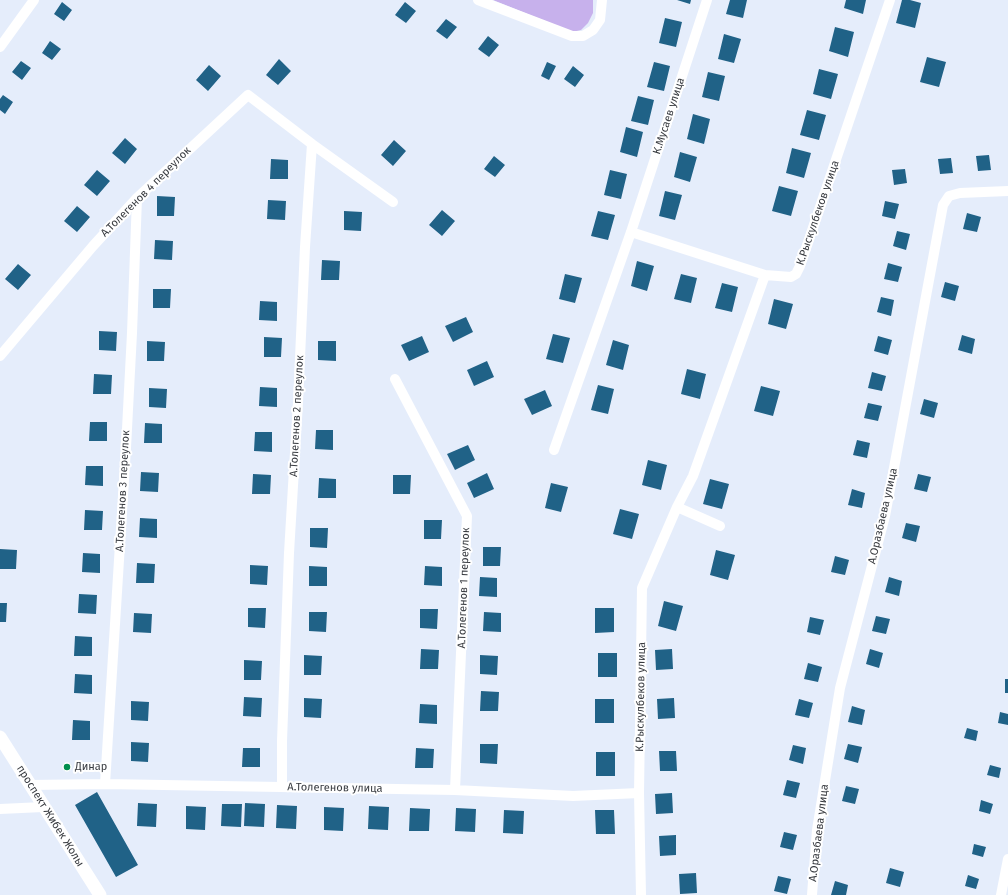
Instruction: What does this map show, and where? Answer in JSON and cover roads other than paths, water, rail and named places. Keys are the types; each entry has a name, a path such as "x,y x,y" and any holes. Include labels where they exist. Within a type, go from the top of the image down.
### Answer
{"main road":[{"name":"проспект Жибек Жолы","path":"0,738 100,895"}],"street":[{"path":"0,47 34,0"},
{"path":"478,0 572,36 583,36 594,30 600,20 602,0"},
{"name":"К.Мусаев улица","path":"554,450 631,232 707,0"},
{"name":"К.Рыскулбеков улица","path":"641,895 639,793 642,588 677,507 693,476 765,274 790,277 796,274 800,266 890,0"},
{"name":"А.Толегенов 4 переулок","path":"0,356 93,246 137,198 248,96 312,144"},
{"path":"312,144 392,202"},
{"name":"А.Толегенов 2 переулок","path":"282,787 282,733 289,553 298,410 305,247 312,144"},
{"name":"А.Оразбаева улица","path":"812,895 817,830 840,688 885,516 943,205 949,196 960,193 1008,192"},
{"name":"А.Толегенов 3 переулок","path":"105,784 129,402 137,198"},
{"path":"631,232 765,274"},
{"name":"А.Толегенов 1 переулок","path":"395,379 467,516 455,790"},
{"path":"677,507 720,526"},
{"name":"А.Толегенов улица","path":"30,785 105,784 455,790 573,796 639,793"},
{"path":"0,809 43,807"},
{"path":"1001,895 1008,859"}],"place":[{"name":"Динар","path":"67,767"}]}
